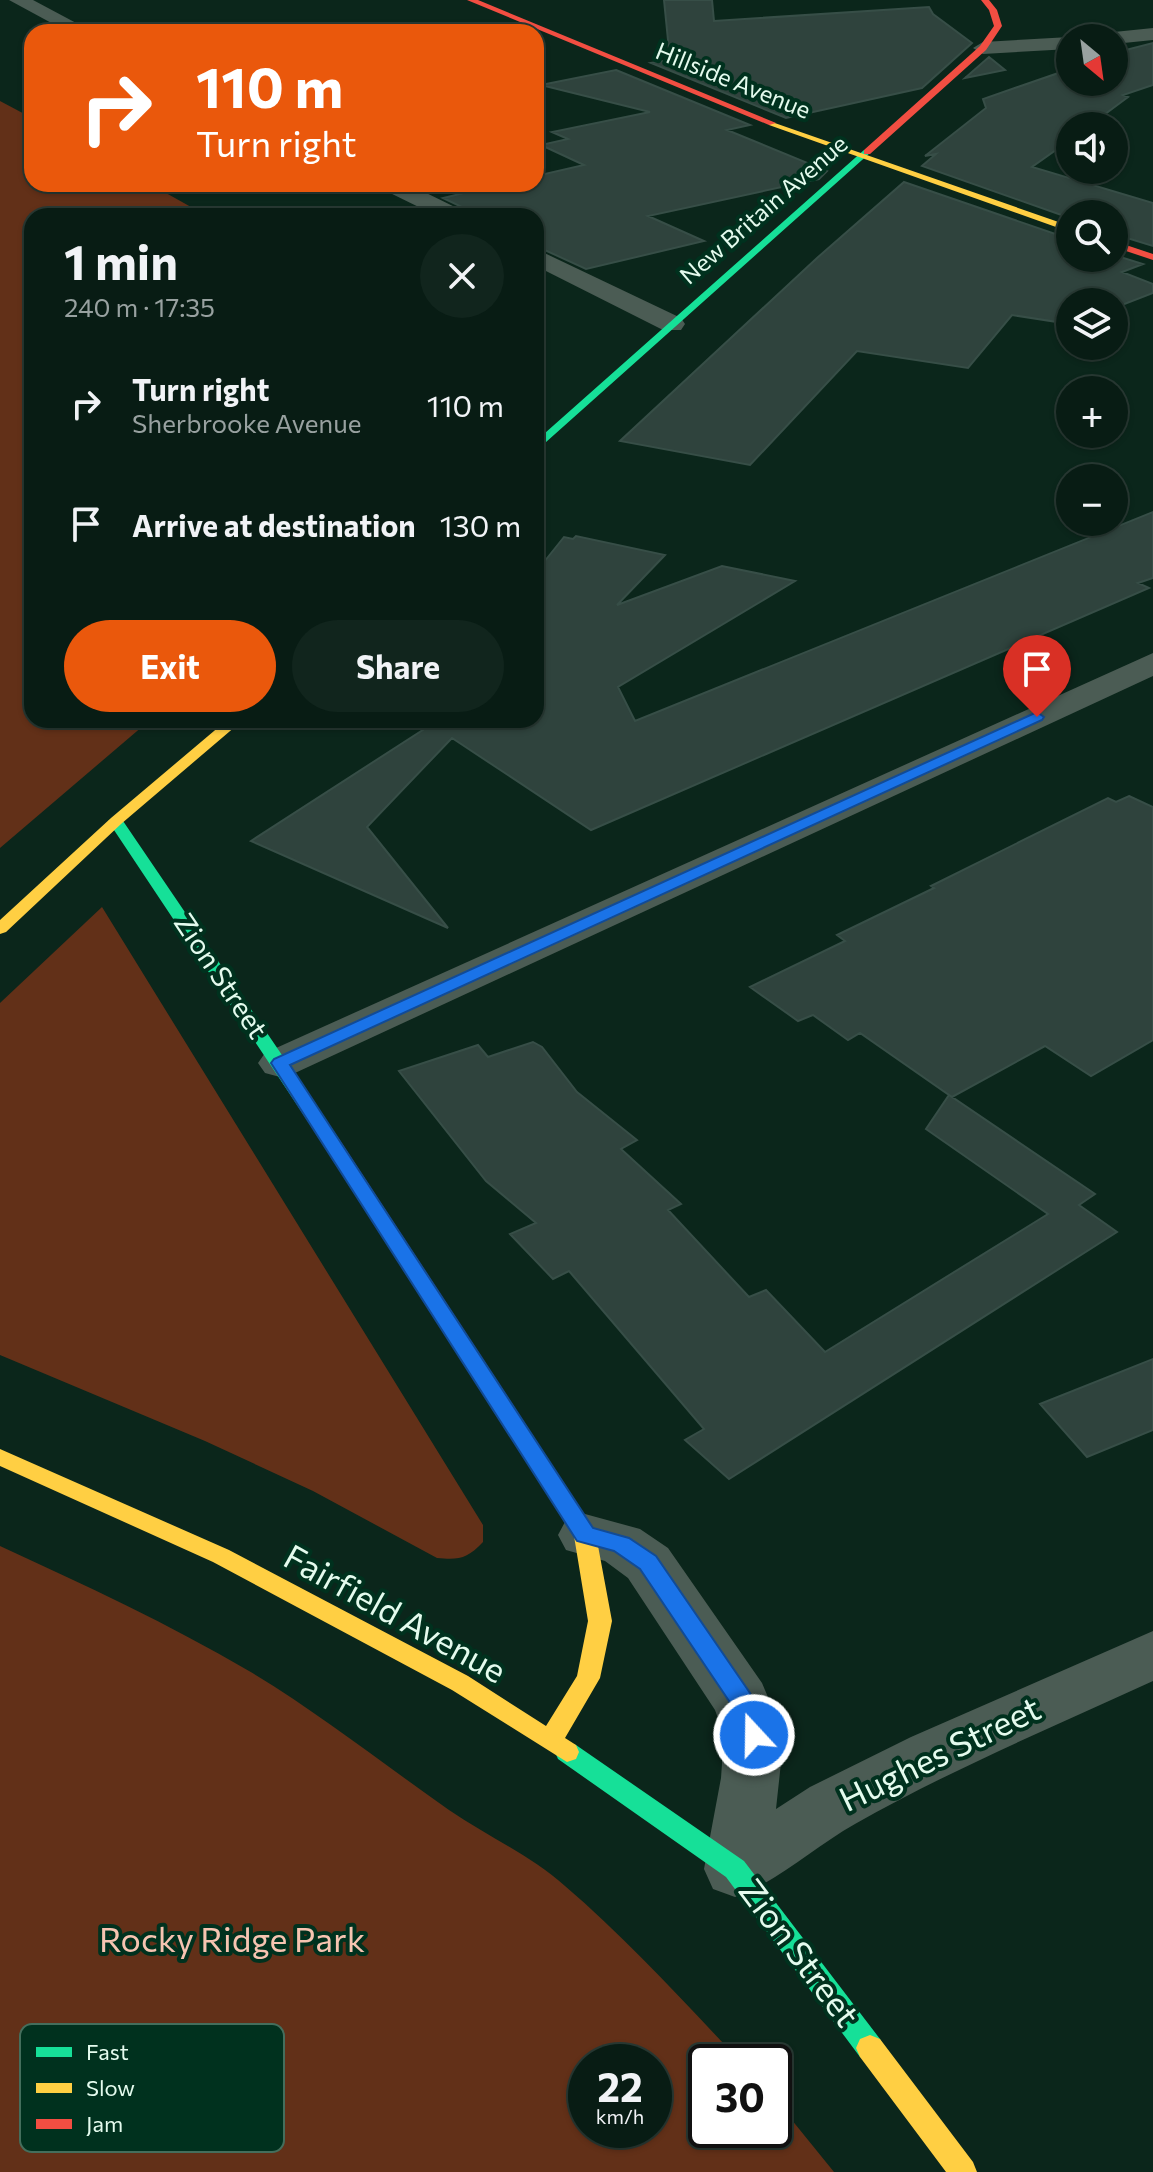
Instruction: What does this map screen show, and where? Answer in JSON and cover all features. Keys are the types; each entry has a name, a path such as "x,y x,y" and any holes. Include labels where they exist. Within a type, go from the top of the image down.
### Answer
{"main road":[{"name":"Hillside Avenue","path":"471,0 530,24"},
{"path":"983,48 998,26 993,10 985,0"},
{"name":"Hillside Avenue","path":"544,30 861,158 1056,224"},
{"name":"New Britain Avenue","path":"544,440 983,48"},
{"path":"1128,249 1153,257"},
{"path":"0,929 116,821 226,728"},
{"name":"Zion Street","path":"116,821 280,1063 585,1535 600,1621 588,1678 550,1740"},
{"name":"Fairfield Avenue","path":"0,1457 221,1556 460,1683 550,1740 735,1869"},
{"name":"Zion Street","path":"735,1869 963,2172"}],"street":[{"path":"18,0 67,24"},
{"path":"1128,37 1153,34"},
{"path":"983,48 1056,44"},
{"path":"406,192 439,208"},
{"path":"544,260 672,324"},
{"path":"280,1063 1153,663"},
{"name":"Zion Street","path":"585,1535 621,1544 648,1563 741,1700 754,1735 751,1778 735,1869"},
{"name":"Hughes Street","path":"735,1869 832,1806 932,1755 1153,1655"}],"green space":[{"path":"0,101 24,114 24,192 164,192 193,208 24,208 24,728 141,728 0,848"},
{"path":"102,907 483,1525 483,1542 467,1555 437,1558 313,1491 205,1441 0,1355 0,1003"},
{"name":"Rocky Ridge Park","path":"0,1546 157,1621 249,1671 449,1810 552,1875 633,1950 724,2044 688,2044 688,2148 792,2148 792,2120 834,2172 0,2172"}],"building":[{"path":"664,0 712,0 714,21 929,7 933,14 972,43 922,88 786,118 651,63 670,60"},
{"path":"1153,43 1153,85 1128,93 1128,49"},
{"path":"989,57 1005,70 965,78"},
{"path":"616,70 750,125 727,130 827,171 819,179 648,216 704,241 586,269 544,250 544,208 464,208 443,198 468,192 544,192 544,174 584,165 544,146 568,139 552,132 650,112 544,84"},
{"path":"1056,74 1056,96 1128,97 1108,112 1056,112 1056,150 1032,167 1056,174 1056,184 1089,184 1153,203 1153,246 1128,238 1128,200 1056,200 1056,213 922,166 936,154 925,156 986,108 983,99"},
{"path":"904,182 1056,234 1056,272 1122,272 1153,284 1153,293 1128,303 1128,288 1056,288 1056,322 1012,315 968,368 857,351 750,465 620,441 817,258"},
{"path":"1128,259 1143,264 1128,270"},
{"path":"1153,512 1153,578 1138,583 1149,588 591,830 452,738 367,827 448,928 251,841 426,728 544,728 544,562 564,537 573,539 576,536 665,555 617,605 722,566 795,581 618,687 635,721 1094,536 1128,536 1128,522"},
{"path":"1129,796 1153,807 1153,1040 1091,1076 1045,1046 952,1097 860,1033 848,1040 813,1015 798,1021 750,987 845,941 837,935 934,888 931,886 1108,798 1116,802"},
{"path":"533,1042 542,1047 577,1092 637,1140 621,1149 681,1204 668,1210 749,1297 766,1290 825,1352 1048,1214 926,1129 949,1095 1095,1194 1079,1205 1117,1232 729,1479 685,1440 704,1429 569,1271 553,1279 510,1234 536,1223 486,1181 399,1071 478,1045 488,1057"},
{"path":"1153,1359 1153,1430 1087,1457 1040,1404"}],"traffic: fast":[{"path":"544,440 867,152"},
{"path":"116,821 332,1143"},
{"path":"567,1752 735,1869 870,2048"}],"traffic: slow":[{"path":"772,123 1056,224"},
{"path":"0,929 116,821 226,728"},
{"path":"518,1431 585,1535 600,1621 588,1678 550,1740"},
{"path":"0,1457 221,1556 460,1683 567,1752"},
{"path":"870,2048 963,2172"}],"traffic: jam":[{"path":"471,0 530,24"},
{"path":"867,152 983,48 998,26 993,10 985,0"},
{"path":"544,30 772,123"},
{"path":"1128,249 1153,257"},
{"path":"332,1143 518,1431"}],"route":[{"path":"754,1735 741,1700 648,1563 621,1544 585,1535 280,1063 1037,717"}]}
